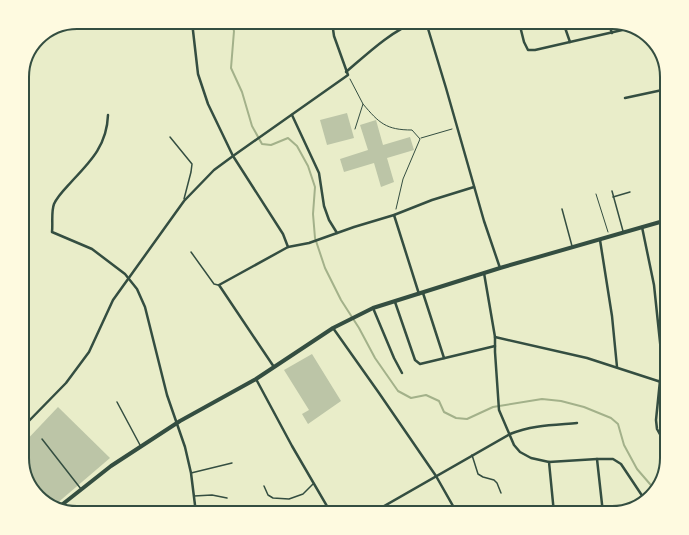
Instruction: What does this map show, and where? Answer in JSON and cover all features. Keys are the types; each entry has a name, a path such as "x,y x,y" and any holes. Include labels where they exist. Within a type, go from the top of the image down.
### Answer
{"main road":[{"path":"63,504 111,466 141,446 176,424 256,379 334,328 372,308 500,268 660,222"}],"street":[{"path":"193,29 198,74 208,104 233,156 283,234 288,247"},
{"path":"29,421 66,383 89,352 113,300 184,201 214,170 348,75 334,36 333,29"},
{"path":"346,72 403,29"},
{"path":"428,29 458,127 474,187 500,268"},
{"path":"521,29 528,50 535,50 623,30"},
{"path":"565,29 570,42"},
{"path":"611,29 612,33"},
{"path":"625,98 660,90"},
{"path":"108,115 107,128 100,148 82,171 64,189 54,205 52,232 92,249 128,278 137,289 145,307 167,395 185,447 191,473 195,506"},
{"path":"292,115 319,173 324,206 329,220 337,233"},
{"path":"274,367 219,285 288,247 309,243 474,187"},
{"path":"394,215 444,358"},
{"path":"642,227 654,285 660,342"},
{"path":"600,240 612,316 617,368"},
{"path":"484,273 495,337 497,399 499,410 514,445 520,452 531,458 549,462 613,459 621,464 642,495"},
{"path":"395,302 415,360 420,364 495,346"},
{"path":"372,308 402,373"},
{"path":"334,328 436,476 452,506"},
{"path":"495,337 588,358 660,382"},
{"path":"256,379 313,484 327,506"},
{"path":"660,390 656,420 657,429 660,434"},
{"path":"384,506 510,434 524,428 577,423"},
{"path":"597,459 602,506"},
{"path":"549,462 553,506"}],"lane":[{"path":"170,138 192,164 184,201"},
{"path":"612,191 623,233"},
{"path":"613,197 630,192"},
{"path":"562,209 573,247"},
{"path":"191,252 214,284 219,285"},
{"path":"118,402 141,446"},
{"path":"42,439 81,489"},
{"path":"472,455 478,474 494,480 497,483 501,493"},
{"path":"191,473 232,463"},
{"path":"264,486 268,495 273,498 289,498 303,494 313,484"},
{"path":"194,496 212,495 227,498"}],"path":[{"path":"348,75 363,104 378,121 397,130 412,130 420,138"},
{"path":"355,129 363,104"},
{"path":"420,138 458,127"},
{"path":"394,215 403,179 420,138"},
{"path":"596,194 610,237"}],"building":[{"path":"347,113 354,138 327,145 320,120"},
{"path":"376,120 383,145 410,137 414,150 387,158 394,182 381,187 374,163 344,172 340,159 368,150 360,125"},
{"path":"312,354 341,401 308,424 302,414 309,410 284,370"},
{"path":"58,407 110,458 59,502 48,496 35,482 29,461 29,438"}],"waterway":[{"path":"233,29 231,68 242,92 252,126 262,144 271,145 288,138 297,146 308,166 315,187 313,214 315,238 325,268 341,300 359,328 375,358 398,391 411,398 426,395 439,401 444,412 456,418 467,419 493,407 542,399 561,401 584,407 611,418 618,424 624,445 637,469 651,485"}]}
